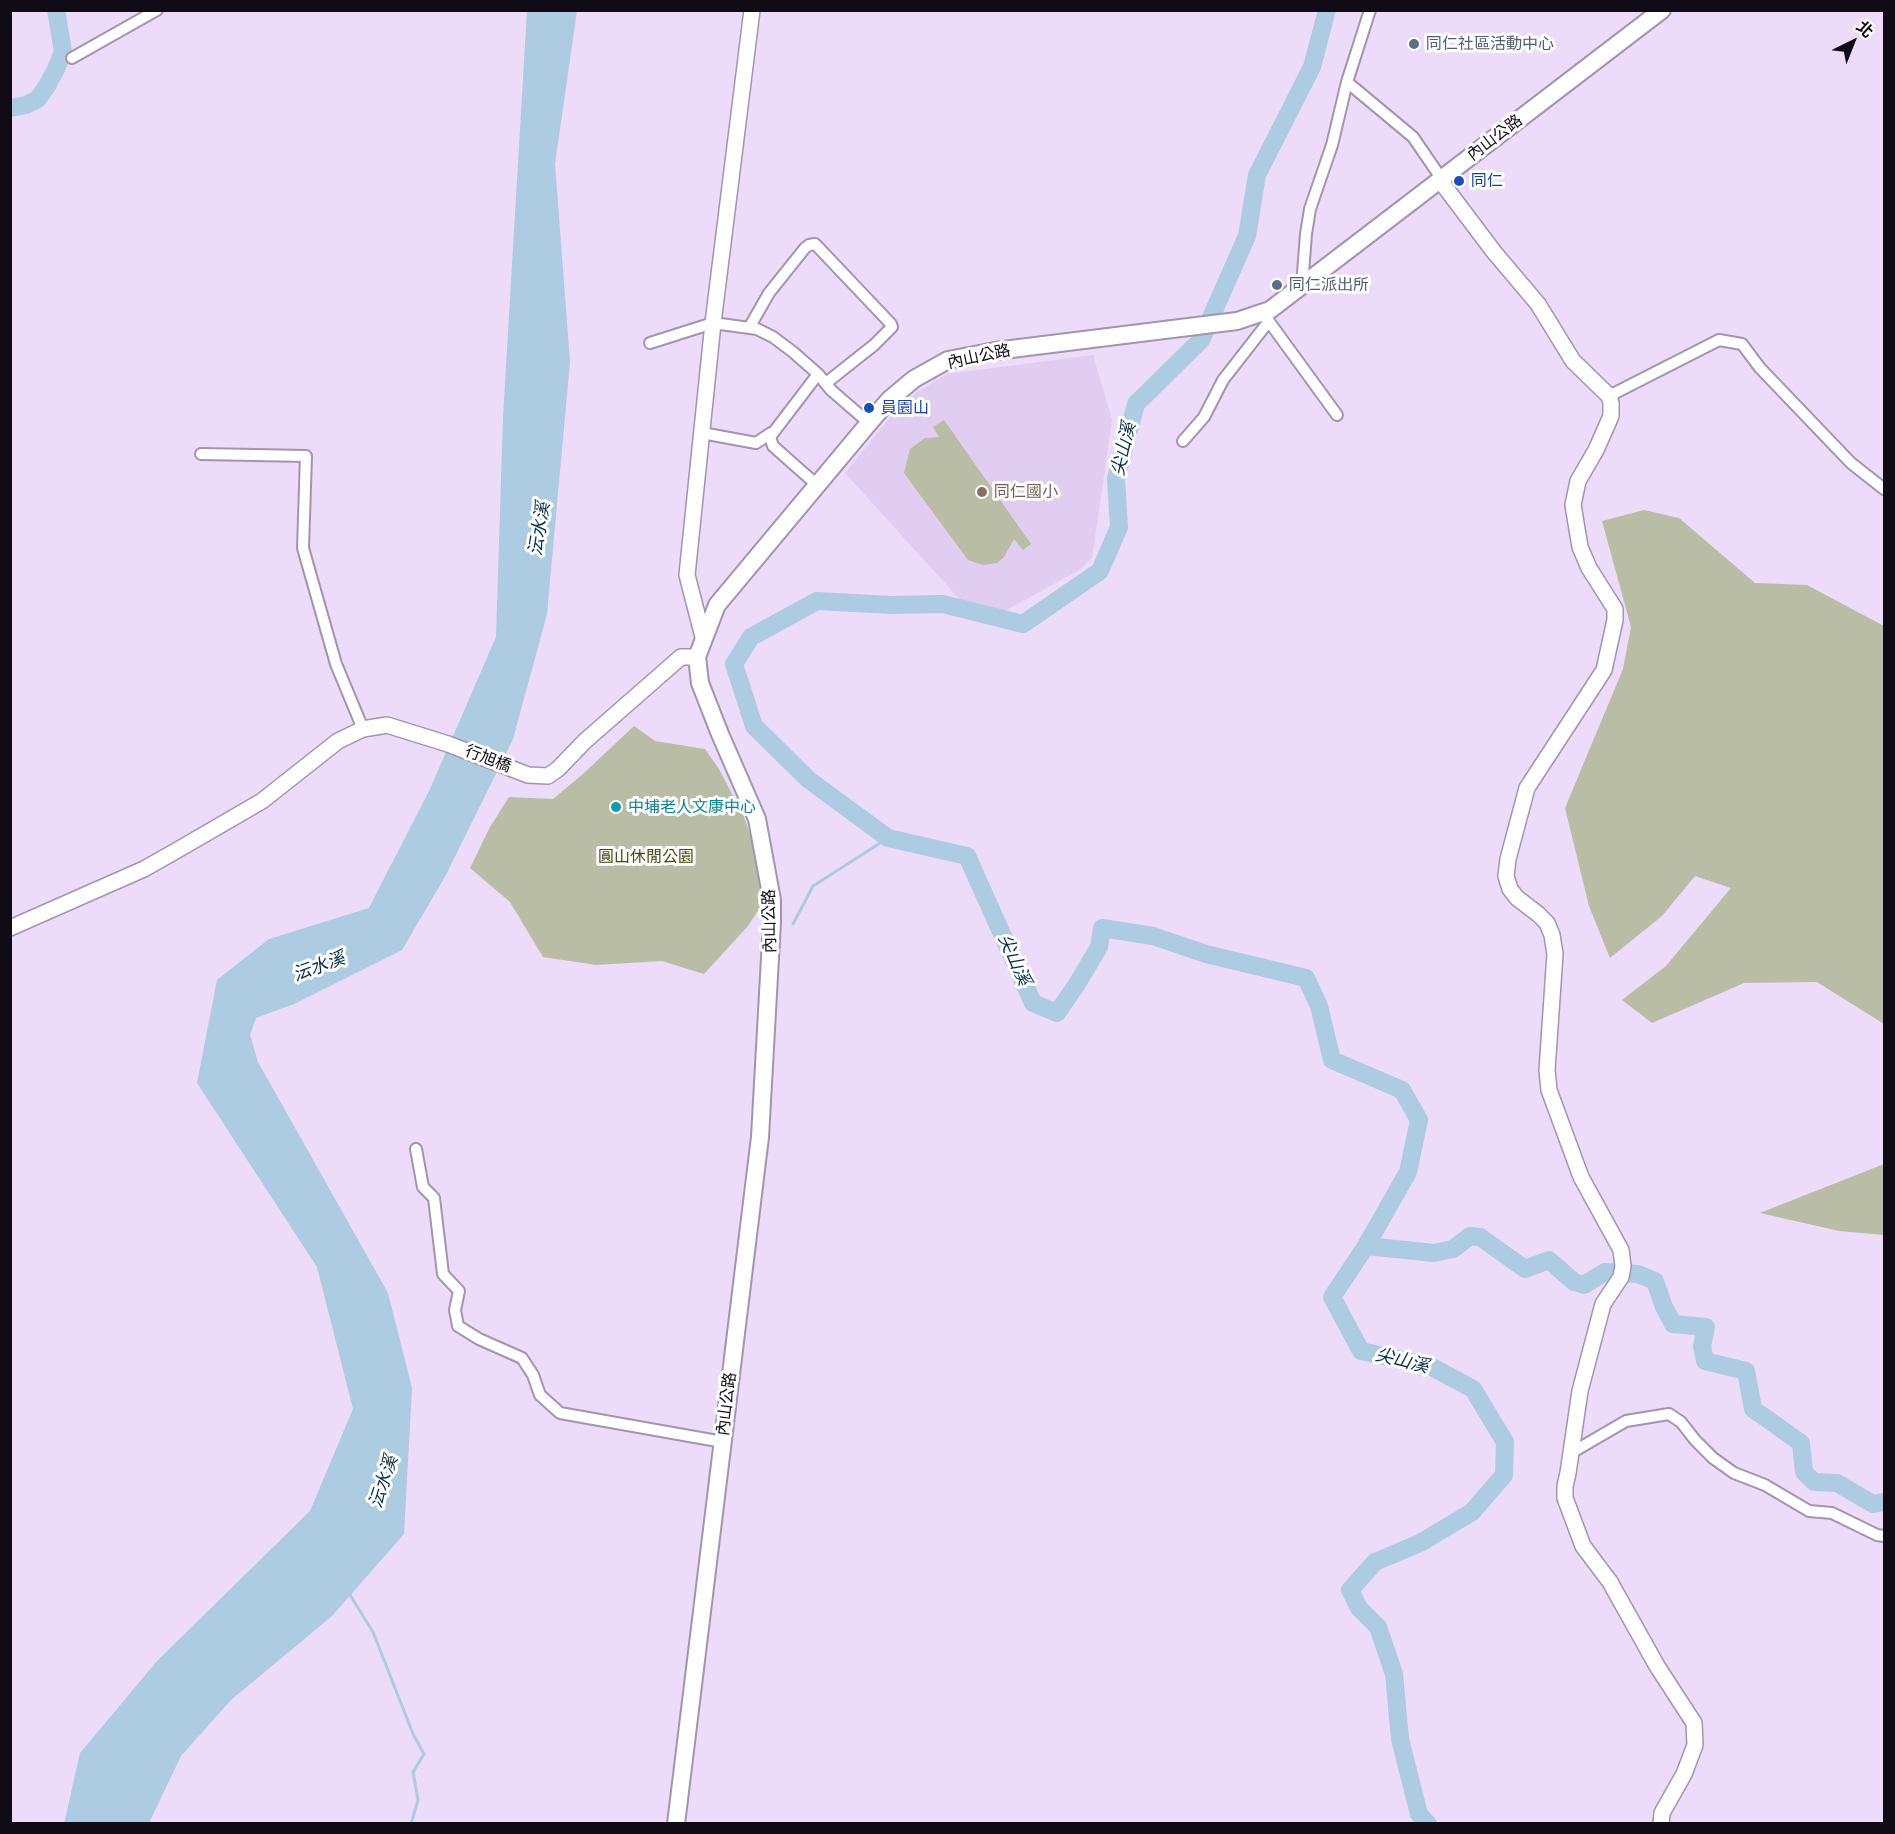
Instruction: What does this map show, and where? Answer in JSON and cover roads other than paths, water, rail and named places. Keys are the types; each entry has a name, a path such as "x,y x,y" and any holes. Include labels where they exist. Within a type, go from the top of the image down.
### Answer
{"main road":[{"name":"內山公路","path":"676,1824 760,1137 772,900 757,819 700,683 697,657 717,605 889,400 914,379 948,360 995,351 1266,318 1302,286 1662,10"}],"street":[{"path":"72,58 158,10"},
{"path":"704,637 687,575 713,323 752,10"},
{"path":"1302,286 1310,209 1332,146 1347,82 1370,10"},
{"path":"1347,82 1413,137 1441,178 1445,188 1494,252 1538,304 1573,361 1609,396 1611,403 1611,416 1596,450 1578,481 1573,506 1580,546 1589,568 1615,609 1612,636 1604,670 1527,788 1508,859 1506,876 1510,889 1517,898 1547,923 1552,935 1555,954 1546,1070 1549,1090 1581,1176 1621,1250 1622,1272 1603,1304 1580,1391 1565,1498 1583,1546 1610,1582 1657,1666 1694,1723 1695,1745 1684,1774 1662,1813 1661,1824"},
{"path":"748,328 769,293 805,248 815,244 892,327 874,345 826,383"},
{"path":"1183,441 1204,417 1223,380 1266,318 1337,415"},
{"path":"650,343 713,323 748,328 773,336 818,374 869,423"},
{"path":"1609,396 1719,340 1742,344 1760,368 1851,463 1884,489"},
{"path":"702,433 756,443 771,433 818,374"},
{"path":"771,433 773,446 817,485"},
{"path":"10,928 144,869 262,801 338,741 363,729 336,664 303,548 306,456 201,454"},
{"name":"行旭橋","path":"363,729 387,725 448,744 528,775 548,776 558,770 585,741 681,657 697,657"},
{"path":"416,1149 423,1187 434,1198 443,1274 459,1291 455,1310 458,1326 479,1339 522,1358 533,1375 540,1395 560,1413 723,1442"},
{"path":"1571,1453 1626,1421 1669,1414 1682,1422 1695,1440 1713,1458 1734,1473 1765,1485 1809,1511 1832,1513 1877,1535 1884,1536"}],"water":[{"name":"沄水溪","path":"527,11 577,11 555,164 570,362 547,614 513,739 446,875 402,950 294,1004 256,1018 250,1035 258,1062 388,1293 412,1388 404,1534 332,1616 231,1700 181,1756 149,1823 64,1824 80,1753 157,1661 310,1511 353,1409 317,1267 197,1083 217,980 269,939 369,908 430,789 496,637 503,417"}],"waterway":[{"path":"10,108 26,105 38,99 56,69 63,52 56,10"},
{"name":"尖山溪","path":"1327,10 1312,67 1257,175 1247,236 1201,340 1136,404 1116,479 1119,527 1100,571 1023,624 943,604 891,605 817,601 751,637 734,664 754,726 809,780 888,838 967,856 1033,1003 1057,1013 1099,947 1102,928 1153,936 1206,954 1306,978 1319,1006 1332,1060 1402,1090 1419,1120 1408,1172 1366,1246 1332,1297 1361,1351 1430,1366 1473,1389 1505,1442 1504,1475 1472,1512 1420,1543 1375,1562 1350,1590 1359,1608 1378,1627 1394,1674 1400,1739 1419,1814 1428,1824"},
{"path":"793,924 813,886 888,838"},
{"path":"1366,1246 1434,1253 1453,1249 1470,1236 1480,1237 1525,1269 1549,1260 1574,1282 1584,1285 1605,1272 1638,1274 1655,1281 1673,1324 1706,1327 1702,1346 1705,1361 1746,1371 1753,1409 1801,1443 1804,1472 1814,1482 1837,1483 1873,1504 1884,1502"},
{"path":"351,1591 350,1595 373,1632 413,1734 424,1754 413,1772 418,1800 411,1824"}],"place":[{"name":"同仁社區活動中心","path":"1414,44"},
{"name":"同仁","path":"1459,181"},
{"name":"同仁派出所","path":"1277,285"},
{"name":"員園山","path":"869,408"},
{"name":"同仁國小","path":"982,492"},
{"name":"中埔老人文康中心","path":"616,807"}],"park label":[{"name":"圓山休閒公園","path":"646,857"}]}
